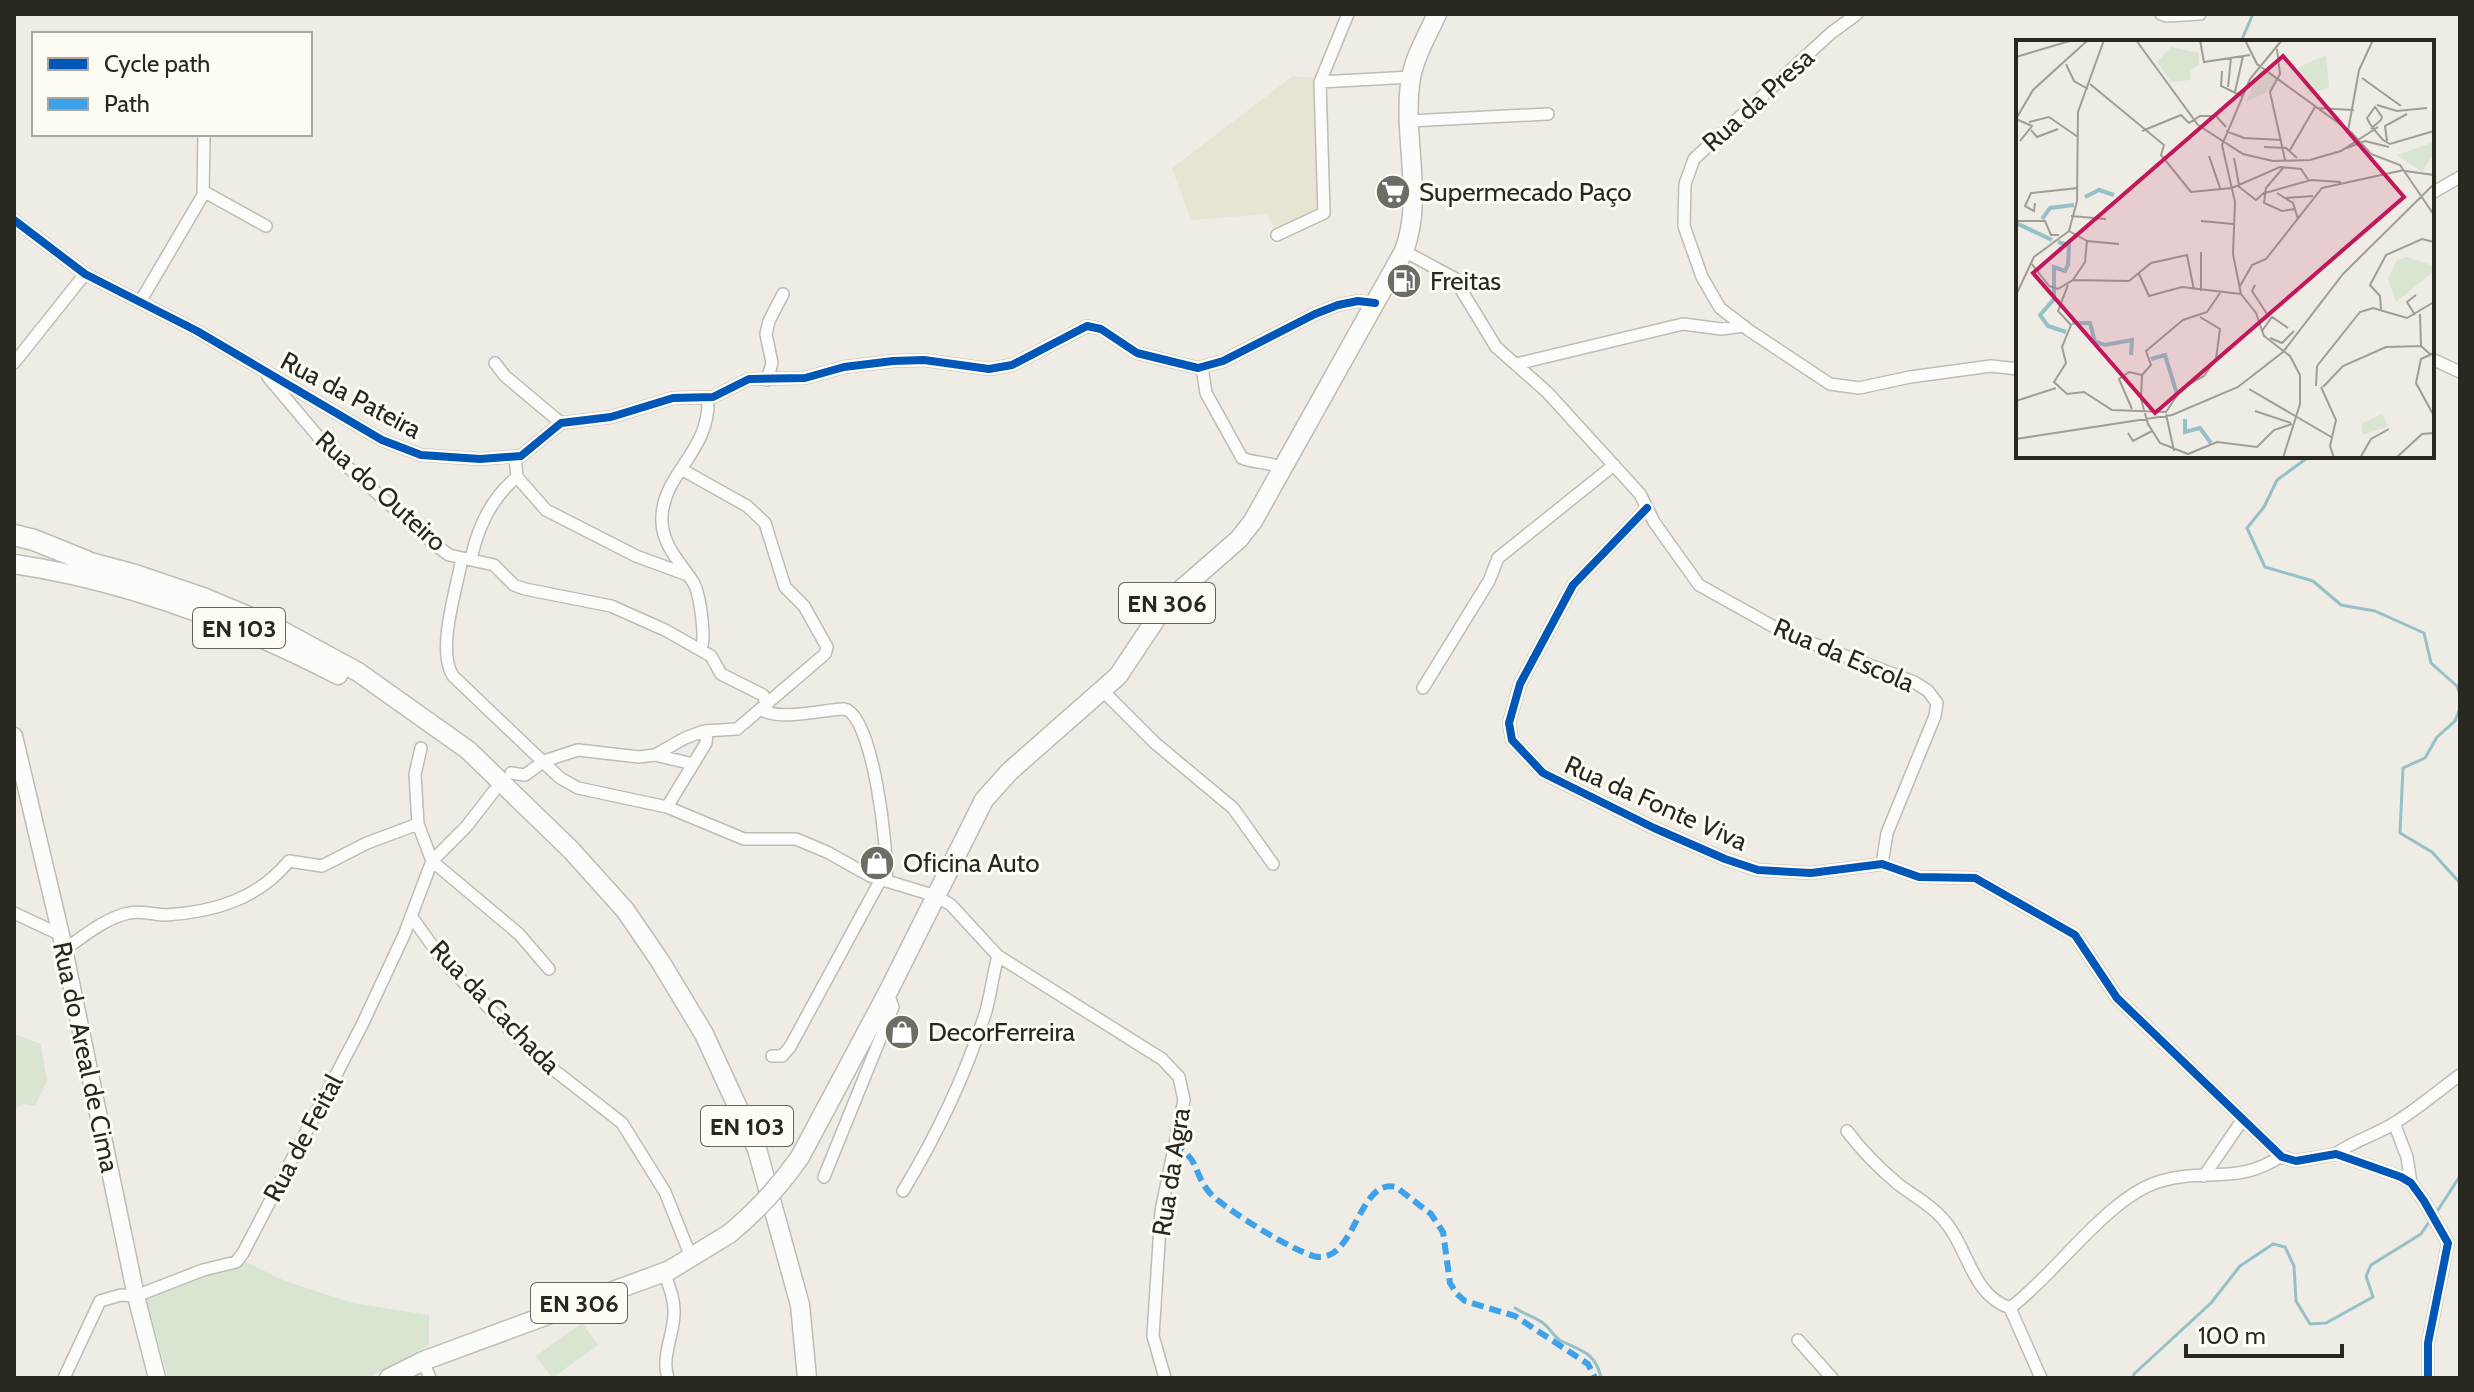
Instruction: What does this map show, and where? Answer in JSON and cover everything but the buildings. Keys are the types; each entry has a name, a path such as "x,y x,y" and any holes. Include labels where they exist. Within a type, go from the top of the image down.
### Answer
{"highway":[{"path":"14,535 86,561"}],"main road":[{"name":"EN 306","path":"389,1378 426,1369 664,1272 729,1234 755,1213 779,1187 800,1157 888,992 984,800 1010,771 1103,691 1129,663 1168,601 1239,539 1283,469 1404,251 1413,216 1409,121 1411,77 1437,14"},
{"name":"EN 103","path":"14,543 135,574 203,597 277,628 344,665 411,708 468,750 571,850 625,910 660,961 704,1034 757,1149 800,1305 807,1378"},
{"name":"EN 103","path":"14,564 59,570 111,583 270,640 350,681 407,716 521,801"},
{"name":"Rua do Areal de Cima","path":"14,736 62,943 136,1296 157,1378"}],"street":[{"path":"1277,235 1324,213 1320,82 1348,14"},
{"name":"Rua da Presa","path":"1857,14 1831,33 1694,159 1685,184 1684,226 1702,277 1720,308 1830,384 1859,388 1910,377 1991,366 2016,369"},
{"path":"2161,14 2200,14"},
{"path":"1320,82 1411,77"},
{"path":"1409,121 1548,114"},
{"path":"140,302 191,218 203,191 204,137"},
{"path":"2434,192 2460,177"},
{"path":"203,191 266,226"},
{"name":"Rua da Pateira","path":"14,220 85,274 197,331 382,440 421,455 480,459 515,457"},
{"name":"Rua da Escola","path":"1404,251 1454,278 1496,347 1547,392 1640,494 1679,560 1699,585 1785,633 1914,682 1928,691 1937,703 1935,716 1887,833 1882,864"},
{"path":"14,363 85,274"},
{"path":"767,380 772,363 766,334 783,294"},
{"path":"685,574 636,556 557,517 535,500 517,477 515,457 521,456 561,423 611,417 673,398 708,397 749,379 805,378 844,367 893,361 924,360 989,369 1012,365 1087,326 1101,329 1137,353 1202,367 1223,361 1338,305 1358,301 1375,303"},
{"path":"1516,364 1683,324 1721,329 1744,326"},
{"path":"2434,360 2460,372"},
{"path":"495,363 505,376 561,423"},
{"path":"1202,367 1206,393 1242,458 1273,463 1283,469"},
{"name":"Rua do Outeiro","path":"263,371 332,453 449,555 494,565 514,585 525,589 611,606 701,649 711,656 721,674 763,695 765,708"},
{"path":"701,649 703,630 694,584 685,574 667,540 662,516 666,498 707,425 708,397"},
{"path":"1423,688 1482,593 1498,558 1614,465"},
{"path":"655,755 685,738 707,731 737,729 825,654 827,647 804,606 785,587 765,523 747,506 681,469"},
{"path":"517,477 504,487 482,521 466,558 449,628 447,667 453,676 560,778 578,788 667,807 744,839 796,839 870,876 936,896"},
{"name":"Rua da Fonte Viva","path":"1647,508 1573,585 1520,684 1509,723 1512,740 1543,773 1571,789 1747,867 1811,873 1882,864"},
{"path":"1103,691 1155,743 1233,808 1273,864"},
{"path":"765,708 772,715 782,716 844,709 856,716 866,735 888,863 884,880 790,1047 782,1056 772,1056"},
{"path":"667,807 706,743 707,731"},
{"path":"421,748 415,774 418,824 432,861 519,934 549,969"},
{"path":"511,773 525,775 544,761 578,750 639,757 655,755 693,764"},
{"name":"Rua da Cachada","path":"494,791 466,827 432,861 411,916 444,962 536,1056 622,1123 665,1192 691,1257"},
{"path":"14,913 62,943 117,916 135,912 163,915 213,909 259,890 289,861 322,866 367,843 418,824"},
{"path":"1882,864 1919,877 1975,878 2075,935 2117,998 2281,1156 2296,1161 2336,1154 2394,1123 2460,1075"},
{"name":"Rua da Agra","path":"936,896 951,905 998,956 1162,1059 1179,1077 1184,1100 1161,1211 1153,1336 1165,1378"},
{"name":"Rua de Feital","path":"64,1378 100,1301 121,1295 136,1296 203,1270 236,1262 243,1253 362,1025 411,916"},
{"path":"903,1191 926,1152 971,1051 986,1010 998,956"},
{"path":"824,1177 893,1007 888,992"},
{"path":"2204,1176 2243,1119"},
{"path":"2394,1123 2410,1168 2411,1183 2448,1243 2428,1343 2428,1378"},
{"path":"1847,1131 1864,1154 1942,1218 1985,1293 2010,1308 2041,1378"},
{"path":"2336,1154 2411,1183"},
{"path":"2010,1308 2128,1198 2160,1181 2238,1175 2268,1165 2281,1156"},
{"path":"664,1272 674,1300 665,1369 668,1378"},
{"path":"1798,1340 1832,1378"}],"shaded area":[{"path":"1293,76 1315,78 1321,210 1277,232 1267,214 1191,220 1172,168"}],"green space":[{"path":"14,1034 41,1044 47,1081 35,1106 23,1104 14,1109"},
{"path":"246,1262 285,1281 352,1303 429,1315 429,1345 368,1378 168,1378 146,1298"},
{"path":"582,1323 598,1345 552,1378 536,1356"}],"waterway":[{"path":"2244,40 2253,14"},
{"path":"2307,458 2277,480 2264,507 2247,528 2265,567 2313,581 2341,605 2375,611 2424,633 2431,663 2457,686 2460,695"},
{"path":"2460,708 2455,721 2437,737 2425,758 2403,768 2400,833 2432,852 2460,883"},
{"path":"2436,1213 2460,1176"},
{"path":"2133,1378 2211,1303 2240,1266 2273,1244 2285,1247 2294,1266 2296,1301 2310,1324 2326,1323 2373,1297 2366,1276 2371,1265 2421,1234 2431,1219"},
{"path":"1515,1308 1543,1323 1561,1341 1592,1358 1601,1378"}],"marked path":[{"path":"1173,1144 1188,1155 1204,1185 1217,1199 1281,1241 1320,1257 1332,1254 1342,1245 1374,1194 1384,1187 1396,1187 1431,1214 1443,1232 1450,1283 1457,1294 1465,1301 1515,1316 1588,1364 1595,1378"}],"cycle path":[{"path":"14,220 85,274 197,331 382,440 421,455 480,459 521,456 561,423 611,417 673,398 713,397 749,379 805,378 844,367 893,361 924,360 989,369 1012,365 1087,326 1101,329 1137,353 1198,368 1223,361 1338,305 1358,301 1375,303"},
{"path":"1647,508 1573,585 1520,684 1509,723 1512,740 1543,773 1725,859 1758,870 1811,873 1882,864 1919,877 1975,878 2075,935 2117,998 2282,1157 2296,1161 2336,1154 2411,1183 2448,1243 2428,1343 2428,1378"}],"place":[{"name":"Supermecado Paço","path":"1393,192"},
{"name":"Freitas","path":"1404,281"},
{"name":"Oficina Auto","path":"877,863"},
{"name":"DecorFerreira","path":"902,1032"}]}
